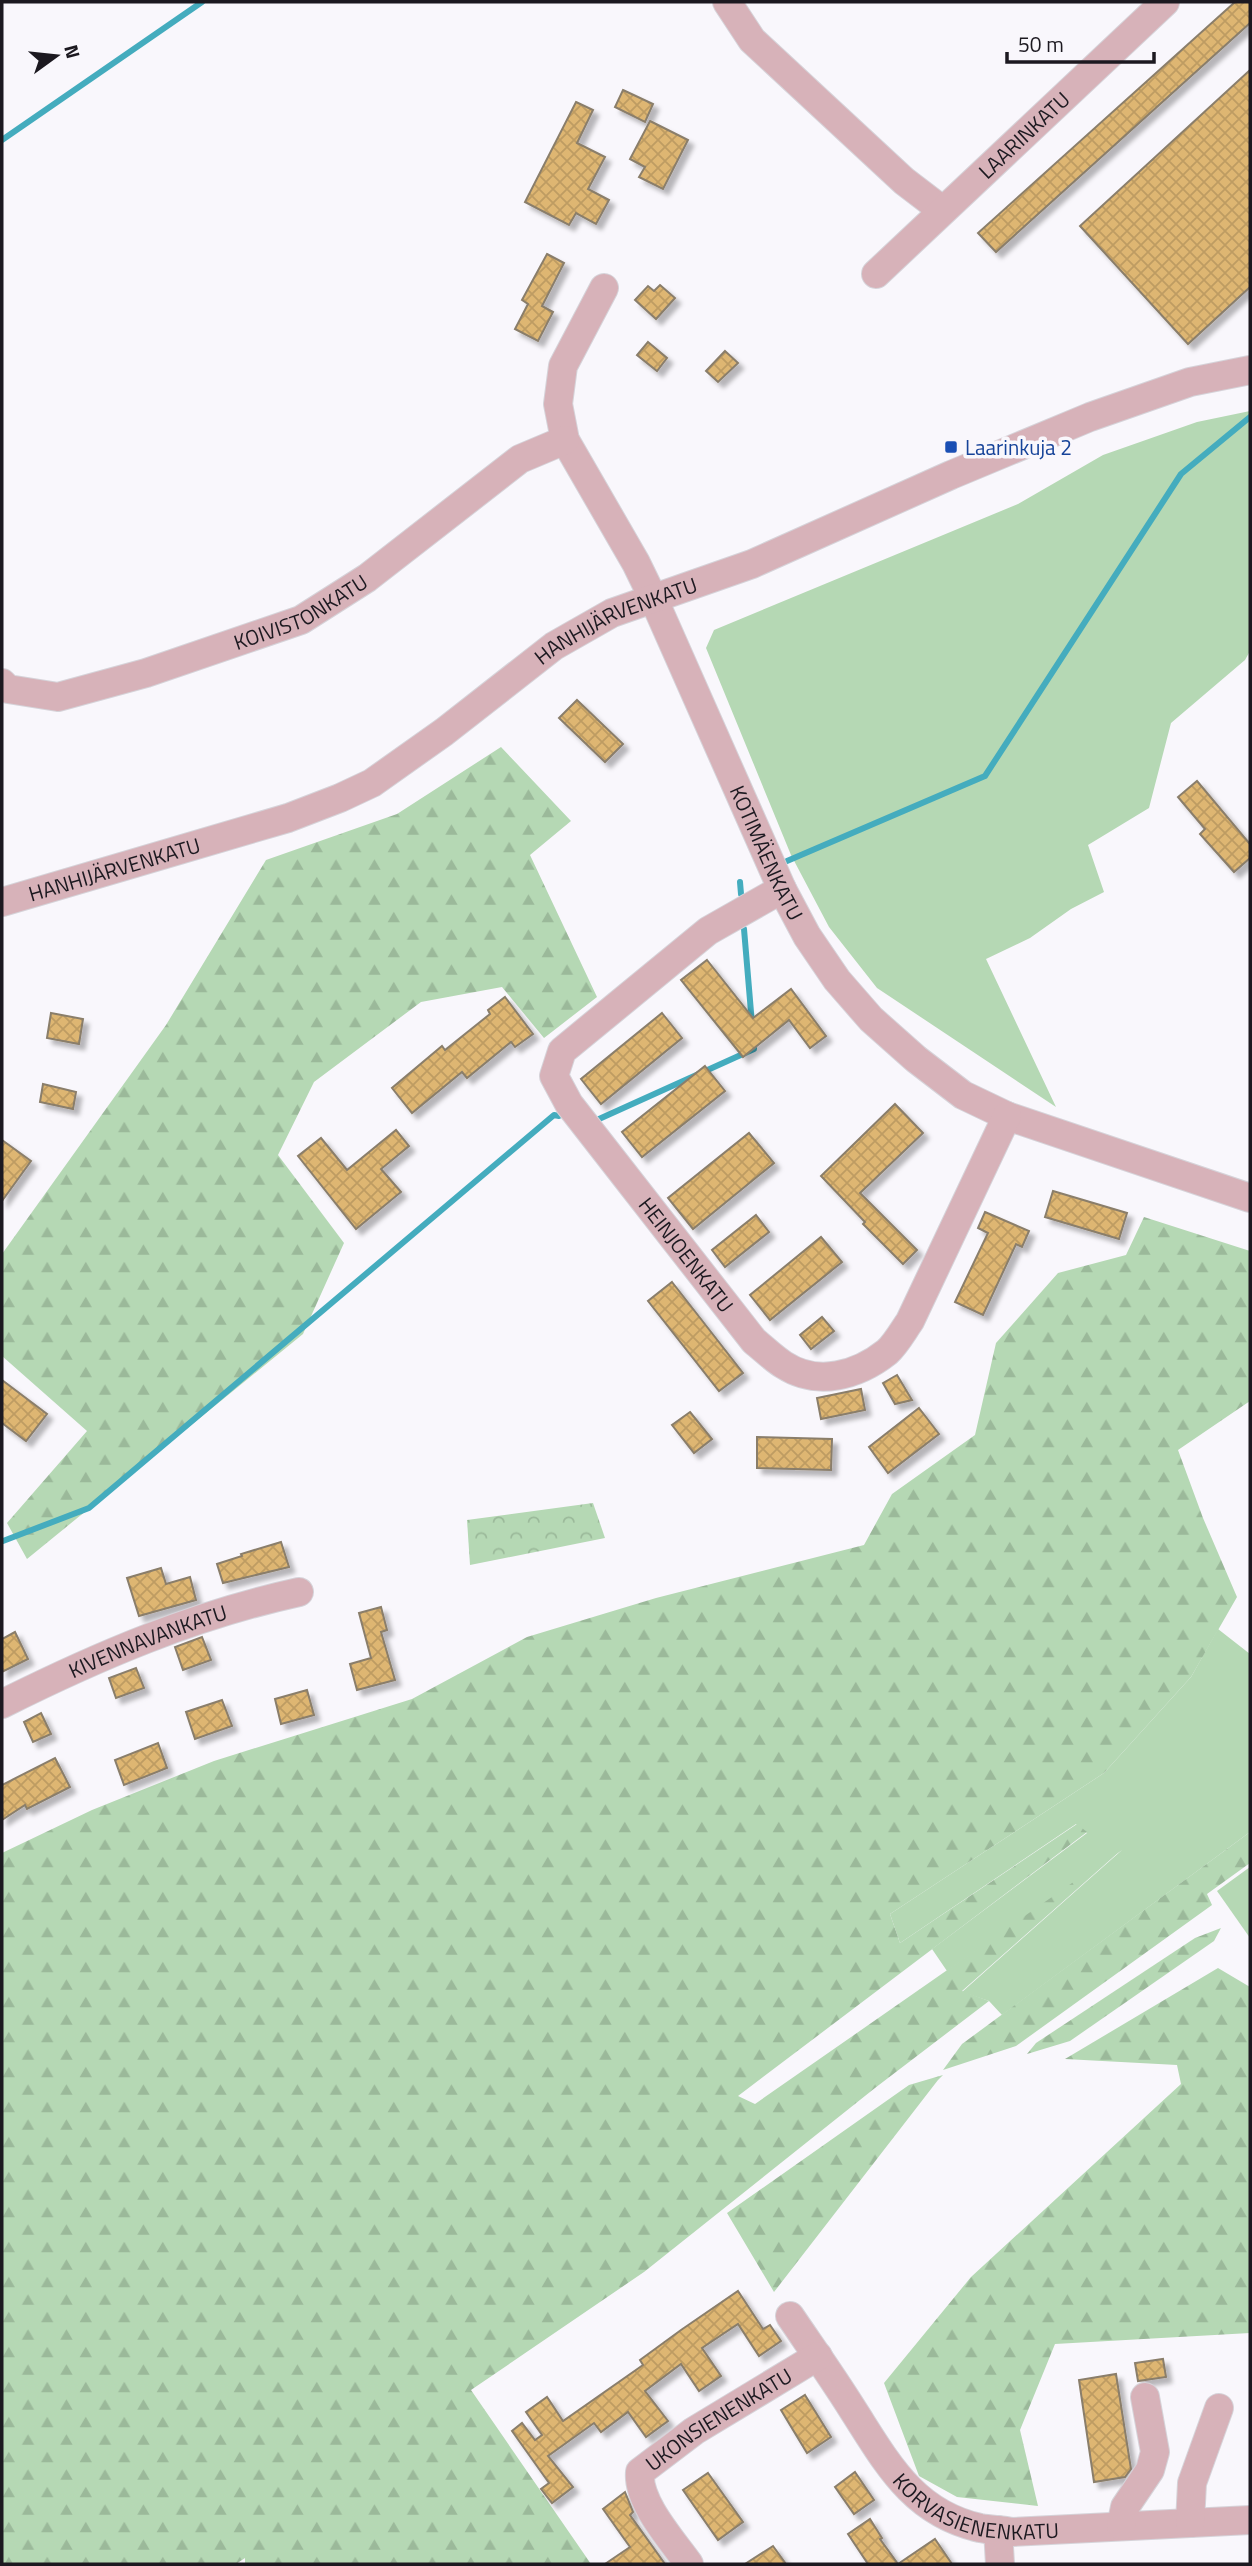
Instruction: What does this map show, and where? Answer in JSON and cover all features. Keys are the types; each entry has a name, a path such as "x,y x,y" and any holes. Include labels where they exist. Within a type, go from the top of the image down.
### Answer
{"street":[{"path":"726,2 752,40 904,181 942,210"},
{"name":"LAARINKATU","path":"876,274 1165,2"},
{"name":"KOTIMÄENKATU","path":"604,288 563,366 558,404 565,440 636,563 782,889 807,936 830,969 871,1019 916,1059 963,1095 1007,1116 1250,1198"},
{"name":"HANHIJÄRVENKATU","path":"2,902 288,818 351,793 372,783 444,732 554,646 612,613 752,564 951,475 1090,417 1190,382 1250,370"},
{"name":"KOIVISTONKATU","path":"2,683 8,689 58,697 146,673 301,620 367,578 520,459 565,440"},
{"name":"HEINJOENKATU","path":"782,889 708,931 562,1051 554,1076 569,1104 754,1341 786,1367 811,1376 835,1377 859,1370 888,1351 910,1321 1007,1116"},
{"name":"KIVENNAVANKATU","path":"2,1704 157,1633 254,1602 299,1592"},
{"name":"KORVASIENENKATU","path":"790,2316 879,2453 909,2491 948,2517 980,2528 1012,2532 1250,2520"},
{"name":"UKONSIENENKATU","path":"689,2564 646,2503 638,2484 640,2472 694,2431 818,2356"},
{"path":"1121,2526 1125,2507 1150,2470 1155,2452 1145,2397"},
{"path":"1190,2523 1192,2483 1219,2407"},
{"path":"998,2530 1000,2564"}],"green space":[{"path":"1250,411 1250,651 1245,660 1171,723 1149,808 1088,845 1104,892 1071,909 1030,938 986,959 1056,1107 877,988 829,927 791,855 706,648 714,630 1018,504 1103,455 1197,422"},
{"path":"501,747 571,821 530,855 597,997 544,1038 502,987 421,1002 314,1082 278,1155 344,1243 303,1334 27,1559 7,1523 87,1431 2,1356 2,1254 166,1025 266,860 397,814"},
{"path":"1144,1217 1250,1251 1250,1401 1178,1450 1203,1518 1237,1597 1191,1677 1104,1773 890,1914 900,1943 1077,1824 1087,1832 738,2096 755,2104 1128,1844 962,1991 989,2001 644,2272 471,2390 591,2564 245,2564 245,2558 236,2564 2,2564 2,1853 92,1810 214,1761 412,1699 527,1637 656,1598 864,1545 892,1494 975,1435 996,1343 1058,1273 1126,1255"},
{"path":"593,1503 605,1538 470,1565 467,1520"},
{"path":"1218,1629 1250,1654 1250,1832 1002,2015 989,2001 962,1992 1122,1850 947,1971 932,1949 1087,1833 1076,1824 900,1943 890,1914 1104,1773 1191,1677"},
{"path":"1250,1832 1250,1863 1207,1894 1212,1905 1016,2046 943,2070 962,2044"},
{"path":"1250,1867 1250,1938 1217,1891"},
{"path":"1221,1928 1214,1941 1070,2041 1027,2054 1036,2043 1195,1938"},
{"path":"1218,1968 1250,1987 1250,2333 1055,2344 1020,2430 1038,2506 957,2497 919,2476 884,2383 971,2277 1181,2084 1177,2065 1065,2059"},
{"path":"943,2075 774,2292 727,2213 909,2085"}],"building":[{"path":"1235,2 1250,2 1250,23 996,252 978,233"},
{"path":"1250,70 1250,287 1188,344 1080,226"},
{"path":"623,90 653,104 645,122 615,107"},
{"path":"576,102 593,110 577,143 605,157 588,189 609,200 596,224 576,213 569,225 525,202"},
{"path":"650,121 688,140 663,189 639,177 645,167 630,159"},
{"path":"547,254 564,263 542,306 553,312 538,341 515,329 528,304 522,300"},
{"path":"660,285 675,298 656,319 635,300 648,286 654,291"},
{"path":"648,342 667,358 657,371 637,355"},
{"path":"725,351 738,363 718,382 706,371"},
{"path":"577,700 623,744 605,762 559,718"},
{"path":"1197,781 1250,844 1250,858 1234,872 1200,834 1205,829 1178,797"},
{"path":"707,960 753,1018 791,989 826,1036 810,1048 789,1020 743,1057 681,980"},
{"path":"505,997 533,1034 515,1047 511,1042 467,1078 462,1072 412,1113 392,1088 442,1046 445,1050 490,1014 488,1010"},
{"path":"51,1013 83,1019 79,1044 47,1038"},
{"path":"662,1013 682,1038 601,1104 581,1079"},
{"path":"705,1066 725,1091 642,1157 622,1132"},
{"path":"43,1084 76,1092 73,1109 40,1102"},
{"path":"895,1104 923,1133 860,1193 917,1250 903,1264 821,1176"},
{"path":"396,1130 409,1146 381,1169 401,1192 356,1229 298,1156 321,1138 347,1170"},
{"path":"749,1133 774,1163 693,1229 668,1198"},
{"path":"2,1140 31,1161 2,1201"},
{"path":"1053,1191 1127,1213 1119,1239 1045,1217"},
{"path":"985,1212 1029,1231 1022,1247 1016,1244 983,1315 955,1302 988,1233 978,1228"},
{"path":"756,1215 769,1232 725,1267 712,1250"},
{"path":"821,1237 842,1262 770,1320 750,1295"},
{"path":"672,1282 743,1373 719,1391 648,1301"},
{"path":"822,1317 834,1331 811,1349 800,1335"},
{"path":"897,1375 912,1400 895,1404 883,1383"},
{"path":"2,1380 47,1414 26,1441 2,1423"},
{"path":"861,1389 865,1410 821,1419 817,1398"},
{"path":"919,1408 939,1434 888,1473 869,1447"},
{"path":"690,1412 712,1439 694,1453 672,1425"},
{"path":"757,1437 832,1439 831,1470 757,1468"},
{"path":"281,1542 289,1567 223,1583 217,1564"},
{"path":"161,1568 166,1584 190,1577 196,1600 139,1616 127,1578"},
{"path":"381,1607 387,1630 381,1632 395,1680 357,1690 350,1664 371,1658 359,1613"},
{"path":"15,1632 28,1659 2,1672 2,1639"},
{"path":"202,1637 211,1660 183,1670 175,1647"},
{"path":"136,1668 144,1688 116,1698 109,1678"},
{"path":"307,1690 314,1715 281,1724 275,1699"},
{"path":"222,1700 232,1726 195,1739 186,1712"},
{"path":"41,1713 51,1734 33,1742 24,1722"},
{"path":"158,1743 167,1768 124,1785 115,1760"},
{"path":"55,1758 70,1787 27,1809 25,1805 2,1820 2,1785"},
{"path":"738,2291 763,2329 770,2325 781,2341 759,2356 738,2324 702,2348 721,2376 699,2391 681,2364 645,2391 668,2421 646,2437 628,2412 601,2432 594,2423 548,2456 573,2487 552,2503 541,2489 549,2483 512,2431 522,2423 535,2440 542,2435 526,2412 547,2397 563,2421 643,2365 640,2360"},
{"path":"1163,2359 1166,2377 1138,2381 1135,2363"},
{"path":"1116,2374 1131,2469 1125,2477 1094,2482 1079,2380"},
{"path":"805,2395 831,2437 807,2453 781,2410"},
{"path":"855,2472 874,2500 854,2514 835,2487"},
{"path":"708,2473 743,2522 718,2540 683,2490"},
{"path":"625,2492 633,2512 630,2515 665,2564 605,2564 630,2547 603,2509"},
{"path":"870,2519 898,2564 868,2564 848,2534"},
{"path":"935,2539 952,2564 898,2564"},
{"path":"773,2546 786,2564 745,2564"}],"waterway":[{"path":"2,140 202,2"},
{"path":"787,861 985,776 1181,474 1250,417"},
{"path":"740,882 741,894"},
{"path":"744,929 752,1024"},
{"path":"599,1119 754,1049 754,1042"},
{"path":"3,1541 89,1508 554,1115 559,1116"}],"place":[{"name":"Laarinkuja 2","path":"951,447"}]}
